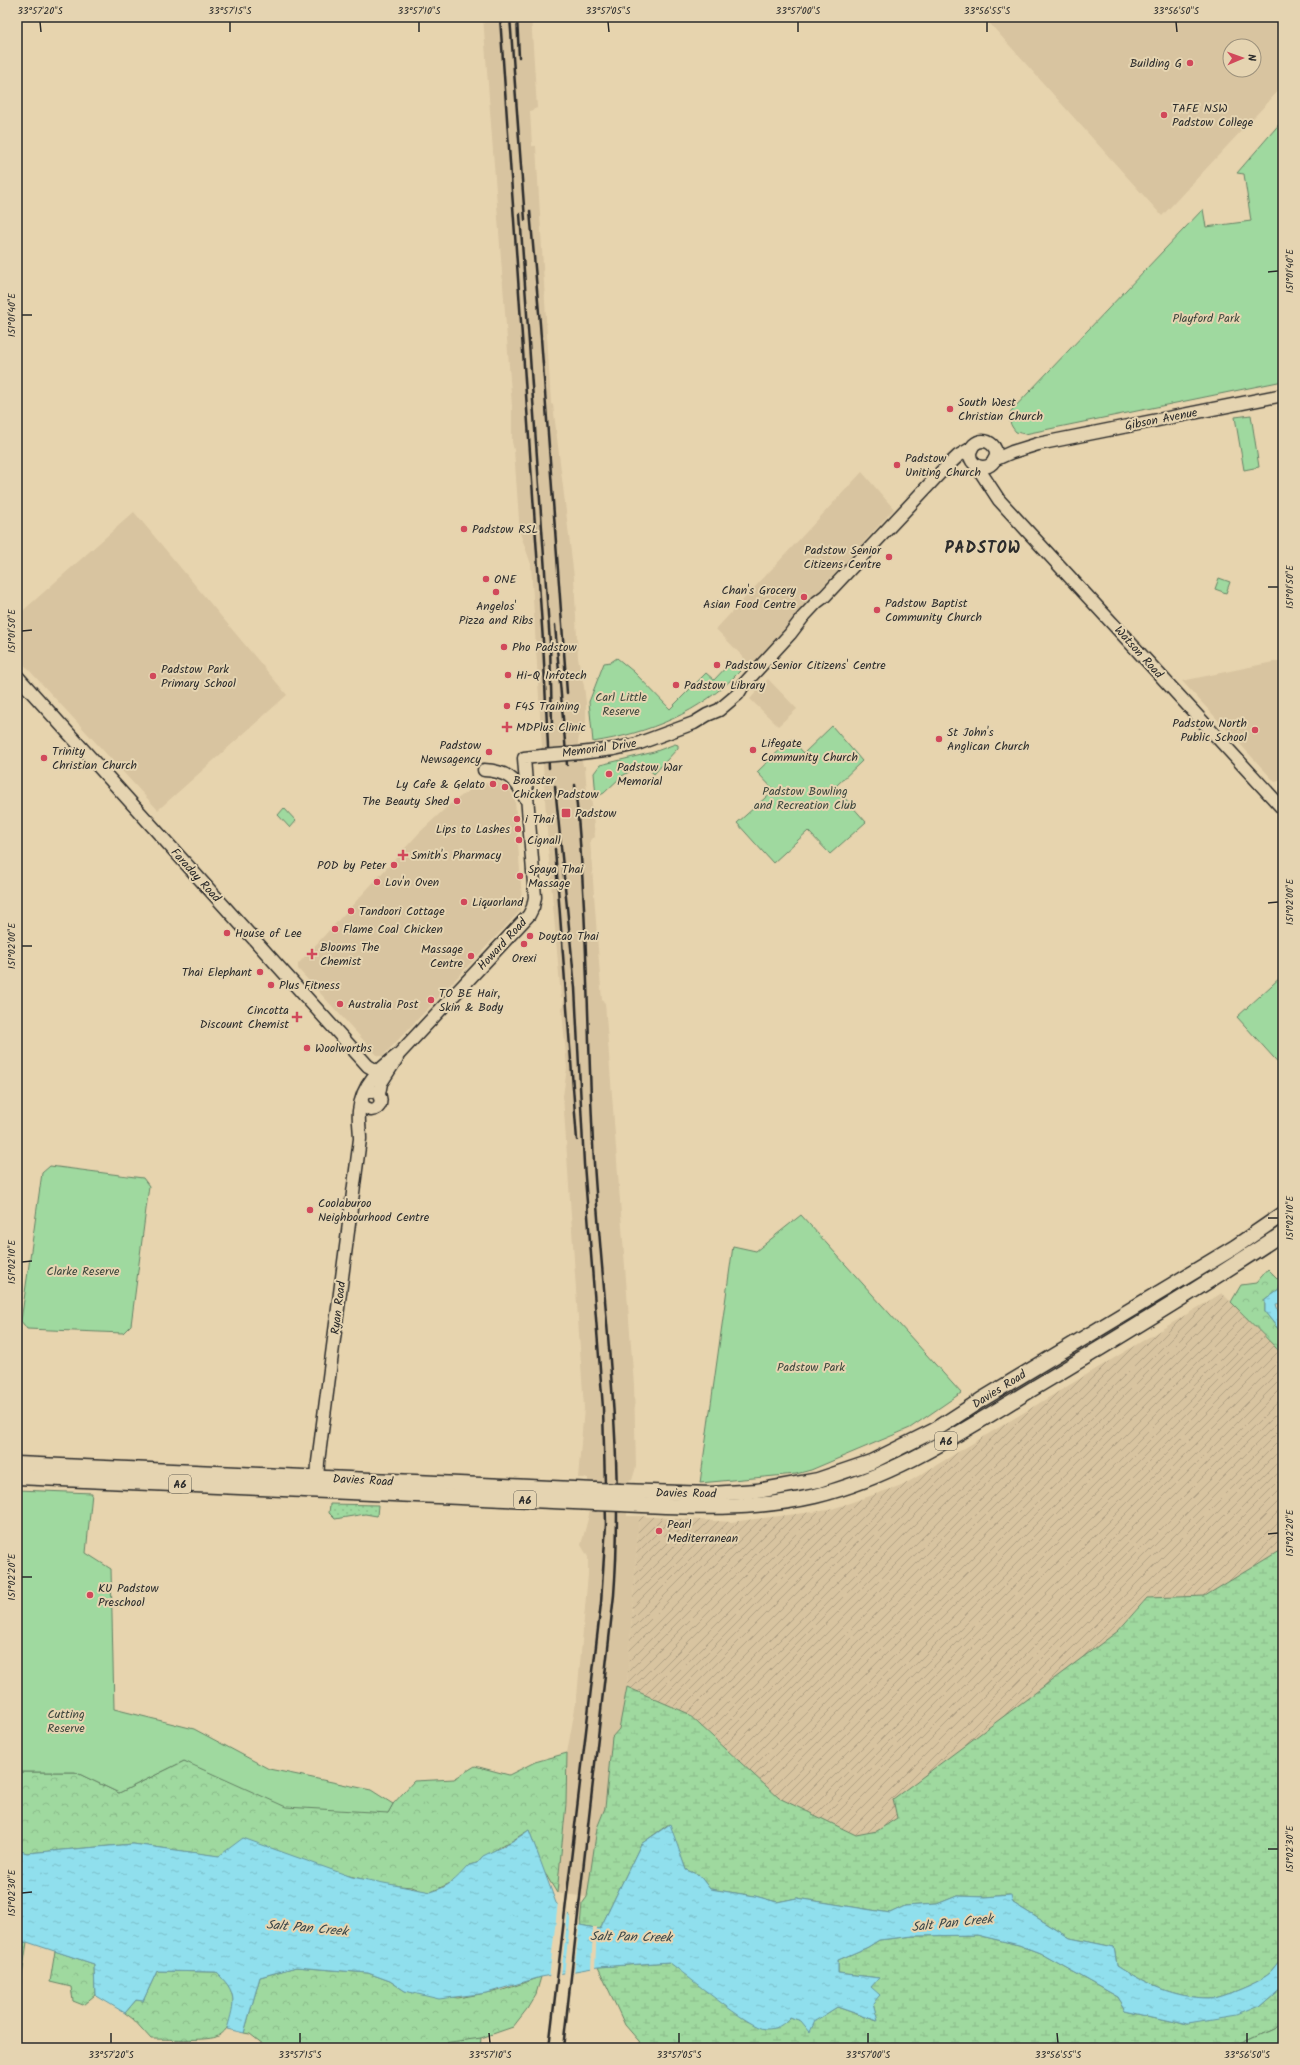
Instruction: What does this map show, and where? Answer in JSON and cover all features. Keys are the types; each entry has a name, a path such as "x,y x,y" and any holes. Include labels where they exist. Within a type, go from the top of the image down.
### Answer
{"highway":[{"name":"Davies Road","path":"17,1464 317,1484 492,1498 727,1494 775,1489 818,1480 853,1468 902,1448 935,1430 981,1400 1228,1250 1283,1214"},
{"name":"Davies Road","path":"620,1497 702,1507 747,1506 795,1500 837,1490 872,1478 926,1453 1063,1371 1283,1233"},
{"path":"981,1400 992,1401 1032,1379 1052,1371 1063,1371"},
{"name":"Davies Road","path":"17,1477 317,1484 475,1484 595,1496"},
{"path":"475,1484 492,1498"}],"main road":[{"name":"Gibson Avenue","path":"992,463 1012,452 1038,444 1283,395"},
{"path":"944,468 959,463 975,464 982,467 992,463 996,454 992,445 987,442 981,442 972,448 970,455 975,464"},
{"name":"Gibson Avenue","path":"992,445 1038,444"},
{"name":"Memorial Drive","path":"524,758 580,753 637,744 694,723 719,710 733,699 744,684 790,634 804,624 820,606 825,596 944,468 958,456 972,448"},
{"name":"Watson Road","path":"992,463 989,476 995,495"},
{"name":"Watson Road","path":"975,464 995,495 1283,809"},
{"name":"Faraday Road","path":"17,676 368,1066 377,1071"},
{"name":"Howard Road","path":"363,1098 369,1081 377,1071 399,1054 529,915 533,907 535,897 524,758"},
{"path":"484,770 501,772 512,778 519,786 528,805"},
{"name":"Howard Road","path":"379,1094 381,1083 399,1054"},
{"path":"372,1091 379,1094 381,1100 380,1105 372,1110 365,1108 363,1098 372,1091"},
{"name":"Ryan Road","path":"317,1484 360,1139 359,1110 363,1098"},
{"name":"Ryan Road","path":"360,1139 372,1110"}],"shaded area":[{"path":"483,17 531,17 537,108 530,111 532,146 536,146 551,404 553,405 574,577 578,658 586,703 586,731 579,736 578,743 583,766 585,766 587,793 591,795 595,837 590,840 602,1000 605,1003 634,1385 636,1467 632,1480 628,1482 627,1516 639,1516 627,1687 619,1729 612,1737 605,1808 597,1828 587,1897 557,1893 566,1804 567,1753 577,1697 588,1574 588,1557 581,1545 589,1515 588,1478 578,1478 584,1408 563,1096 567,1068 562,1010 564,998 561,997 548,848 531,564 520,533 514,450 512,442 512,406"},
{"name":"TAFE NSW Padstow College","path":"984,17 1283,17 1283,86 1162,216"},
{"path":"862,472 894,509 751,665 716,629"},
{"name":"Padstow Park Primary School","path":"134,512 287,695 158,810 17,657 17,616"},
{"name":"Padstow North Public School","path":"1283,660 1283,780 1275,782 1182,681"},
{"path":"768,679 797,709 778,726 750,699"},
{"path":"497,781 508,786 515,800 522,899 520,911 383,1056 378,1056 298,969 298,964 420,832 450,804 470,790 483,784"},
{"path":"1222,1293 1283,1355 1283,1543 1279,1551 1205,1596 1146,1598 1118,1631 897,1818 877,1831 856,1835 779,1798 687,1713 627,1687 639,1516 731,1522 829,1510 905,1484"}],"green space":[{"name":"Playford Park","path":"1282,121 1283,381 1025,434 1016,432 1010,422 1011,411 1203,209 1206,227 1251,221 1244,174 1237,173"},
{"path":"1251,415 1259,467 1244,470 1235,417"},
{"path":"1219,578 1230,582 1226,593 1215,589"},
{"name":"Carl Little Reserve","path":"617,658 634,672 670,709 706,673 714,680 731,662 740,671 708,699 691,710 654,727 593,742 589,702 604,663 611,662"},
{"name":"Padstow Bowling and Recreation Club","path":"832,726 862,761 835,787 866,822 830,854 808,831 773,863 737,823 774,790 757,772 791,739 804,753"},
{"path":"675,744 678,745 678,748 654,774 643,764 622,776 604,793 596,797 594,773 600,765 654,752"},
{"path":"284,808 296,821 290,828 278,815"},
{"path":"1283,975 1283,1068 1237,1017"},
{"name":"Clarke Reserve","path":"50,1166 143,1178 149,1186 131,1325 123,1333 27,1329 21,1321 42,1173"},
{"name":"Padstow Park","path":"801,1215 961,1393 910,1428 811,1470 796,1474 700,1483 733,1246 756,1251"},
{"path":"1268,1269 1281,1282 1279,1289 1265,1299 1265,1312 1283,1335 1283,1355 1231,1302 1241,1285 1256,1283"},
{"name":"Cutting Reserve","path":"18,1490 92,1493 86,1553 111,1569 114,1709 194,1729 269,1769 371,1790 393,1804 388,1813 286,1807 184,1761 119,1793 75,1772 17,1772"},
{"path":"330,1504 378,1505 377,1516 365,1514 335,1519 329,1513"},
{"path":"1283,1543 1283,1958 1271,1972 1259,1980 1232,1992 1209,1998 1184,1996 1161,1989 1138,1979 1117,1966 1114,1947 1070,1938 1013,1903 1010,1895 986,1897 957,1896 937,1904 905,1906 890,1913 797,1898 777,1902 755,1896 710,1889 699,1875 686,1870 669,1824 641,1844 600,1929 580,1925 582,1904 587,1897 597,1828 605,1808 612,1737 619,1729 627,1687 687,1713 779,1798 856,1835 877,1831 897,1818 893,1799 1118,1631 1147,1598 1205,1596 1279,1551"},
{"path":"567,1753 566,1804 557,1893 543,1870 529,1830 510,1842 500,1846 490,1854 482,1857 477,1863 469,1865 457,1880 431,1892 422,1891 412,1887 387,1885 337,1873 133,1844 27,1853 17,1850 17,1772 75,1772 119,1793 184,1761 388,1813 393,1804 414,1781 454,1779 475,1766 509,1775 535,1762"},
{"path":"977,1935 1019,1945 1040,1953 1118,1997 1126,2010 1188,2024 1259,2007 1283,1986 1283,2022 1275,2029 1233,2048 645,2048 625,2025 598,1967 669,1962 747,2021 765,2029 790,2017 810,2021 815,2020 837,2007 877,2021 870,1987 879,1978 838,1973 838,1960 868,1947 879,1940 913,1936"},
{"path":"27,1942 17,2009 17,1944"},
{"path":"55,1951 94,1964 95,1995 83,2005 73,2001 71,1987 50,1982"},
{"path":"296,1967 368,1973 390,1981 405,1991 458,1998 503,1990 541,1977 536,1994 513,2027 481,2038 468,2048 268,2048 250,2034 244,2033 260,1977"},
{"path":"157,1971 216,1972 228,1984 233,1999 232,2014 227,2028 216,2037 211,2038 151,2039 133,2019 125,2013 136,2000 143,2001"},
{"path":"1283,2022 1283,2048 1233,2048 1275,2029"},
{"path":"481,2038 480,2048 406,2048"}],"water":[{"path":"1283,1275 1283,1303 1276,1304 1283,1326 1283,1335 1265,1312 1265,1299 1279,1289"},
{"name":"Salt Pan Creek","path":"670,1824 686,1870 699,1875 710,1889 755,1896 777,1902 797,1898 890,1913 905,1906 937,1904 957,1896 986,1897 1011,1895 1013,1903 1070,1938 1114,1947 1117,1966 1138,1979 1161,1989 1184,1996 1215,1997 1232,1992 1266,1976 1283,1958 1283,1986 1259,2007 1237,2016 1188,2024 1126,2010 1118,1997 1040,1953 1019,1945 977,1935 913,1936 879,1940 868,1947 838,1960 838,1973 879,1978 871,1987 880,1995 873,2003 878,2021 837,2007 815,2021 810,2032 801,2021 790,2017 777,2027 766,2029 758,2027 732,2011 669,1962 598,1967 541,1977 487,1993 439,1999 405,1991 390,1981 368,1973 296,1967 260,1977 244,2033 227,2029 232,2011 233,1998 228,1986 216,1972 157,1971 143,2001 136,2000 125,2013 95,1995 94,1964 27,1942 17,1944 17,1850 27,1853 133,1844 219,1856 243,1838 352,1877 431,1892 448,1885 468,1866 477,1863 483,1856 513,1841 529,1830 556,1903 580,1925 600,1929 641,1844"}],"pier":[{"path":"558,1902 568,1912 561,1976 549,1978"},
{"path":"571,1914 580,1922 574,1973 564,1975"},
{"path":"593,1927 597,1927 595,1970 591,1970"}],"railway":[{"path":"500,17 543,641 549,768"},
{"path":"510,17 525,220"},
{"path":"517,17 519,57"},
{"path":"530,211 540,324 567,693"},
{"path":"520,214 550,643 552,725"},
{"path":"555,625 567,765"},
{"path":"563,2048 614,1595 617,1541 615,1433 594,1163 585,927 575,785"},
{"path":"549,2048 601,1603 606,1524 603,1408 584,1164 575,988 555,786"},
{"path":"555,849 577,1140"}],"place":[{"name":"Building G","path":"1190,63"},
{"name":"TAFE NSW Padstow College","path":"1164,115"},
{"name":"South West Christian Church","path":"950,409"},
{"name":"Padstow Uniting Church","path":"897,465"},
{"name":"Padstow RSL","path":"464,529"},
{"name":"Padstow Senior Citizens Centre","path":"889,557"},
{"name":"ONE","path":"486,579"},
{"name":"Angelos' Pizza and Ribs","path":"496,592"},
{"name":"Chan's Grocery Asian Food Centre","path":"804,597"},
{"name":"Padstow Baptist Community Church","path":"877,610"},
{"name":"Pho Padstow","path":"504,647"},
{"name":"Padstow Senior Citizens' Centre","path":"717,665"},
{"name":"Hi-Q Infotech","path":"508,675"},
{"name":"Padstow Park Primary School","path":"153,676"},
{"name":"Padstow Library","path":"676,685"},
{"name":"F45 Training","path":"507,706"},
{"name":"MDPlus Clinic","path":"507,727"},
{"name":"Padstow North Public School","path":"1255,730"},
{"name":"St John's Anglican Church","path":"939,739"},
{"name":"Lifegate Community Church","path":"753,750"},
{"name":"Padstow Newsagency","path":"489,752"},
{"name":"Trinity Christian Church","path":"44,758"},
{"name":"Padstow War Memorial","path":"609,774"},
{"name":"Ly Cafe & Gelato","path":"493,784"},
{"name":"Broaster Chicken Padstow","path":"505,787"},
{"name":"The Beauty Shed","path":"457,801"},
{"name":"Padstow","path":"566,813"},
{"name":"i Thai","path":"517,819"},
{"name":"Lips to Lashes","path":"518,829"},
{"name":"Cignall","path":"519,840"},
{"name":"Smith's Pharmacy","path":"403,855"},
{"name":"POD by Peter","path":"394,865"},
{"name":"Spaya Thai Massage","path":"520,876"},
{"name":"Lov'n Oven","path":"377,882"},
{"name":"Liquorland","path":"464,902"},
{"name":"Tandoori Cottage","path":"351,911"},
{"name":"Flame Coal Chicken","path":"335,929"},
{"name":"House of Lee","path":"227,933"},
{"name":"Doytao Thai","path":"530,936"},
{"name":"Orexi","path":"524,944"},
{"name":"Blooms The Chemist","path":"312,954"},
{"name":"Massage Centre","path":"471,956"},
{"name":"Thai Elephant","path":"260,972"},
{"name":"Plus Fitness","path":"271,985"},
{"name":"TO BE Hair, Skin & Body","path":"431,1000"},
{"name":"Australia Post","path":"340,1004"},
{"name":"Cincotta Discount Chemist","path":"297,1017"},
{"name":"Woolworths","path":"307,1048"},
{"name":"Coolaburoo Neighbourhood Centre","path":"310,1210"},
{"name":"Pearl Mediterranean","path":"659,1531"},
{"name":"KU Padstow Preschool","path":"90,1595"}],"district":[{"name":"PADSTOW","path":"983,547"}]}
